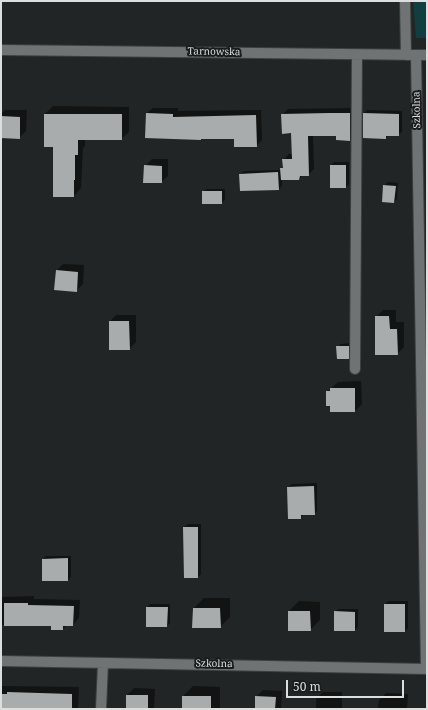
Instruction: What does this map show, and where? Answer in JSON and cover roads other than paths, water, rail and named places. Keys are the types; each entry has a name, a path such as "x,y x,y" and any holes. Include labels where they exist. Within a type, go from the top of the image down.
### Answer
{"street":[{"path":"405,1 406,55"},
{"name":"Tarnowska","path":"1,50 427,55"},
{"path":"355,369 357,55"},
{"name":"Szkolna","path":"1,661 426,668 416,55"},
{"path":"101,709 103,663"}]}
